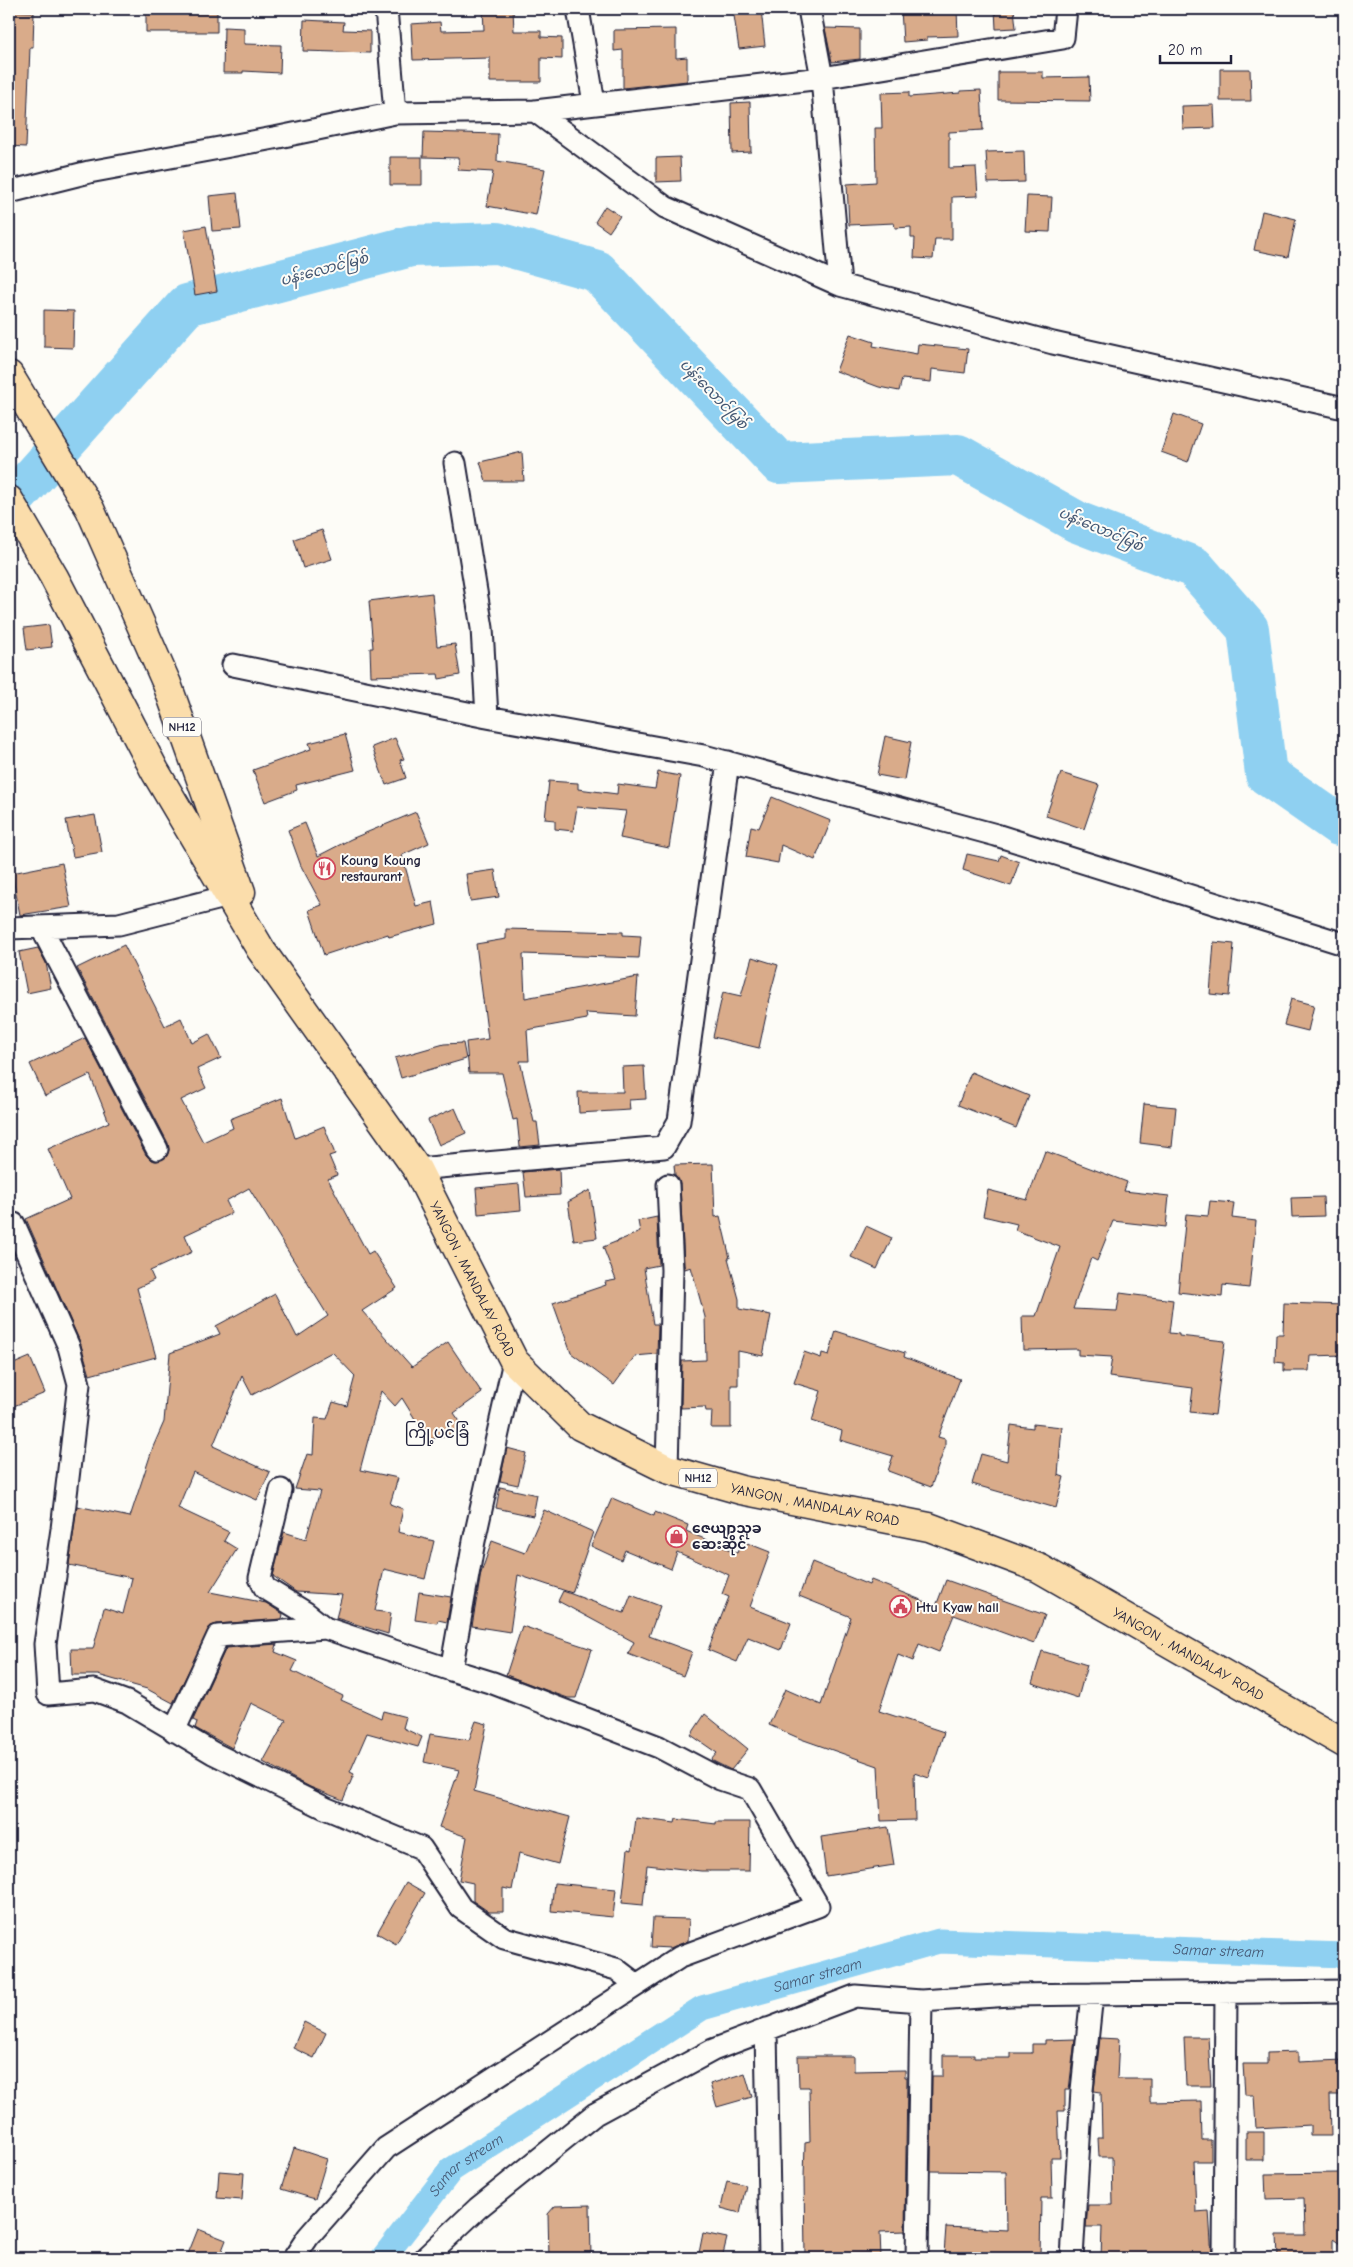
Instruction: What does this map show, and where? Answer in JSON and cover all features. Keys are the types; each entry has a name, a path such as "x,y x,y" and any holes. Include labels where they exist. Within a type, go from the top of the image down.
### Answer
{"highway":[{"name":"NH12","path":"9,376 90,508 167,684 261,950"},
{"name":"NH12","path":"9,500 54,576 156,771 261,950"},
{"name":"YANGON , MANDALAY ROAD","path":"261,950 417,1169 514,1361 580,1426 667,1469 741,1490 929,1527 1039,1568 1344,1743"}],"street":[{"path":"386,9 395,113"},
{"path":"578,9 594,102"},
{"path":"809,9 822,78 840,285"},
{"path":"9,192 90,172 279,137 395,113 536,110 594,102 822,78 1063,38 1066,9"},
{"path":"536,110 665,207 840,285 1053,343 1344,408"},
{"path":"455,463 482,628 487,717"},
{"path":"233,665 487,717 728,762 996,835 1344,944"},
{"path":"417,1169 664,1147 679,1122 728,762"},
{"path":"9,928 119,924 229,896"},
{"path":"41,927 157,1149"},
{"path":"667,1469 672,1270 668,1185"},
{"path":"14,1224 68,1347 79,1384 62,1529 45,1644 48,1694 94,1690 127,1702 213,1753 324,1808 421,1848 461,1908 504,1938 616,1969 637,1985"},
{"path":"451,1670 474,1541 514,1361"},
{"path":"281,1490 260,1578 265,1588 306,1613 325,1628 492,1683 659,1747 720,1780 750,1789 818,1906 680,1958 386,2148 308,2237 294,2258"},
{"path":"174,1731 218,1636 325,1628"},
{"path":"425,2258 478,2208 595,2114 713,2050 855,1996 921,2001 1010,1995 1344,1991"},
{"path":"1224,2258 1226,1992"},
{"path":"1072,2258 1082,2090 1092,1994"},
{"path":"918,2258 921,2001"},
{"path":"766,2029 770,2258"}],"building":[{"path":"146,9 217,9 217,32 146,32"},
{"path":"483,9 513,9 514,31 541,31 541,37 562,38 562,59 541,58 541,82 490,82 490,58 413,60 411,24 440,22 441,31 484,30"},
{"path":"733,9 761,9 765,46 739,49"},
{"path":"901,9 957,9 958,36 927,37 927,40 903,42"},
{"path":"995,9 1014,9 1016,28 996,29"},
{"path":"9,11 34,12 33,47 30,47 26,147 9,146"},
{"path":"304,20 344,22 343,30 370,31 370,53 303,51"},
{"path":"224,27 244,28 244,44 281,45 280,73 243,71 243,73 223,73"},
{"path":"825,28 860,29 860,59 832,62"},
{"path":"676,29 676,58 687,57 687,81 623,88 623,50 614,51 614,30"},
{"path":"1220,69 1250,69 1251,101 1220,101"},
{"path":"998,72 1043,72 1043,78 1089,77 1090,101 998,100"},
{"path":"981,90 983,130 949,132 949,168 976,167 978,196 952,197 952,239 935,239 933,259 914,258 915,238 911,238 911,227 895,228 894,223 849,225 847,184 876,182 875,128 882,128 881,93 909,92 909,97"},
{"path":"750,102 751,152 732,153 731,103"},
{"path":"1214,105 1215,128 1183,129 1182,106"},
{"path":"424,132 498,134 497,161 545,169 536,215 487,206 493,172 458,170 459,158 423,157"},
{"path":"1024,151 1025,182 988,183 986,152"},
{"path":"390,157 422,157 422,185 390,185"},
{"path":"680,157 681,181 656,182 656,158"},
{"path":"237,193 241,229 212,231 209,196"},
{"path":"1027,196 1052,197 1050,232 1025,231"},
{"path":"605,206 620,216 609,232 595,222"},
{"path":"1262,211 1296,219 1288,257 1254,250"},
{"path":"206,226 217,291 195,295 184,230"},
{"path":"44,310 74,311 73,348 44,347"},
{"path":"850,334 874,342 873,346 917,354 918,344 968,349 965,373 932,369 931,382 902,379 899,391 879,387 836,371"},
{"path":"1174,414 1201,424 1188,462 1161,452"},
{"path":"522,452 524,481 486,481 480,462"},
{"path":"322,530 332,559 303,568 294,539"},
{"path":"432,593 437,646 455,644 460,675 439,679 438,674 371,676 370,648 373,648 369,601"},
{"path":"49,625 52,647 27,650 24,628"},
{"path":"345,734 355,770 296,785 297,790 265,802 253,770 311,749 309,743"},
{"path":"885,736 911,742 904,780 877,775"},
{"path":"395,738 404,759 400,760 406,778 386,785 372,747"},
{"path":"658,772 680,776 669,848 620,838 626,811 577,807 573,831 555,829 555,820 545,819 549,781 578,783 578,789 617,794 618,784 655,789"},
{"path":"1061,773 1099,785 1084,829 1046,816"},
{"path":"772,797 831,821 815,860 781,845 778,863 746,857 751,826 759,828"},
{"path":"416,812 429,843 402,855 416,906 433,902 437,924 389,937 388,934 324,955 309,910 322,905 301,866 288,830 305,823 318,856 351,839"},
{"path":"95,815 102,852 73,857 66,820"},
{"path":"967,854 999,861 1001,855 1019,862 1011,886 963,870"},
{"path":"62,863 71,907 20,915 12,873"},
{"path":"495,870 499,897 470,901 466,874"},
{"path":"506,929 623,932 623,935 641,936 639,958 523,954 525,998 638,977 635,1016 586,1013 587,1019 527,1030 529,1061 520,1061 534,1122 537,1122 540,1145 520,1147 517,1119 513,1120 502,1073 469,1073 466,1042 488,1039 476,944 506,939"},
{"path":"1214,942 1234,944 1229,996 1210,994"},
{"path":"124,945 165,1026 181,1018 192,1043 209,1034 221,1058 197,1069 206,1088 181,1100 203,1142 233,1128 230,1119 282,1098 295,1138 324,1126 335,1154 329,1156 337,1175 328,1179 368,1254 373,1251 397,1288 362,1311 412,1367 448,1342 482,1393 454,1413 466,1430 428,1440 402,1398 395,1406 381,1391 360,1470 398,1478 390,1504 403,1509 398,1532 434,1541 425,1579 384,1569 375,1611 391,1613 388,1634 336,1618 342,1595 296,1592 273,1576 284,1532 306,1539 320,1491 295,1489 307,1454 313,1455 315,1418 327,1419 333,1402 347,1406 355,1376 332,1352 252,1395 242,1376 213,1446 270,1472 257,1500 193,1472 178,1508 229,1532 224,1541 237,1549 210,1592 266,1603 283,1614 282,1619 211,1626 173,1703 147,1689 98,1675 72,1675 71,1649 93,1649 104,1608 123,1614 132,1578 69,1565 77,1506 130,1517 153,1447 164,1422 170,1353 220,1334 216,1326 275,1294 297,1337 328,1316 249,1188 226,1201 232,1213 185,1235 192,1252 150,1271 154,1280 137,1288 156,1357 90,1375 80,1342 26,1219 70,1199 48,1149 109,1122 90,1075 45,1096 30,1064 85,1038 146,1155 151,1160 157,1161 167,1156 169,1150 168,1143 77,968"},
{"path":"38,948 46,963 51,988 27,993 19,952"},
{"path":"752,957 778,965 759,1048 713,1037 723,992 741,996"},
{"path":"1291,999 1314,1005 1308,1031 1284,1025"},
{"path":"463,1043 466,1059 401,1078 395,1058 444,1044"},
{"path":"644,1066 646,1099 629,1100 630,1110 579,1113 578,1092 623,1092 622,1067"},
{"path":"971,1072 1029,1096 1016,1128 958,1105"},
{"path":"1144,1104 1176,1107 1172,1147 1140,1143"},
{"path":"455,1108 466,1133 439,1145 428,1120"},
{"path":"1045,1151 1127,1182 1124,1191 1169,1196 1166,1227 1113,1221 1097,1261 1091,1258 1073,1309 1117,1311 1120,1293 1173,1300 1169,1333 1179,1334 1179,1336 1225,1341 1215,1415 1190,1412 1193,1388 1109,1377 1112,1357 1078,1355 1078,1349 1023,1350 1022,1316 1036,1316 1060,1247 1015,1230 1017,1224 983,1216 988,1190 1027,1200"},
{"path":"713,1164 715,1217 720,1216 730,1258 728,1258 739,1299 739,1309 771,1315 763,1356 738,1351 738,1385 731,1385 731,1428 711,1428 712,1411 706,1411 705,1407 681,1408 682,1361 706,1360 705,1317 691,1267 685,1269 684,1265 680,1184 675,1175 674,1165"},
{"path":"559,1169 560,1195 526,1197 523,1172"},
{"path":"519,1184 521,1210 478,1214 476,1188"},
{"path":"590,1190 597,1238 574,1241 568,1202"},
{"path":"1323,1197 1324,1216 1292,1217 1291,1198"},
{"path":"1210,1201 1234,1203 1232,1218 1256,1221 1249,1288 1223,1285 1222,1297 1178,1292 1186,1214 1208,1216"},
{"path":"657,1217 659,1265 644,1268 653,1324 658,1324 657,1354 635,1356 614,1385 571,1353 553,1303 606,1285 605,1282 616,1280 603,1247 640,1232 638,1221"},
{"path":"866,1226 892,1238 877,1269 851,1257"},
{"path":"1284,1303 1344,1305 1344,1355 1310,1356 1309,1371 1284,1371 1284,1363 1275,1362 1276,1334 1283,1334"},
{"path":"836,1331 905,1353 904,1357 960,1379 938,1437 945,1439 945,1447 931,1487 888,1471 893,1456 840,1440 842,1431 812,1421 821,1391 794,1383 804,1352 821,1358 822,1353 829,1355"},
{"path":"30,1357 45,1393 9,1408 9,1366"},
{"path":"1033,1424 1062,1427 1058,1475 1064,1477 1056,1508 972,1484 981,1454 1007,1461 1011,1425 1033,1428"},
{"path":"507,1448 526,1453 518,1485 500,1481"},
{"path":"500,1487 537,1495 533,1516 496,1508"},
{"path":"612,1498 654,1516 655,1512 688,1525 686,1531 737,1553 742,1541 770,1552 750,1607 791,1623 781,1650 748,1637 737,1662 708,1650 729,1597 722,1594 729,1575 677,1552 671,1569 625,1550 621,1560 591,1546"},
{"path":"544,1510 593,1532 572,1593 518,1575 510,1632 472,1626 481,1573 492,1541 525,1553"},
{"path":"812,1562 869,1585 871,1580 936,1606 946,1580 1045,1615 1034,1644 954,1615 939,1652 919,1644 913,1661 898,1655 879,1711 944,1732 929,1778 914,1773 915,1820 881,1821 878,1766 801,1739 769,1725 785,1689 821,1705 851,1617 799,1596"},
{"path":"563,1591 624,1613 631,1595 660,1606 649,1636 692,1652 683,1676 628,1654 634,1642 558,1601"},
{"path":"419,1592 451,1597 447,1622 438,1620 437,1623 415,1620"},
{"path":"522,1626 592,1649 576,1698 568,1698 506,1675"},
{"path":"277,1644 275,1652 297,1661 292,1671 343,1696 341,1700 381,1718 383,1711 406,1717 403,1728 422,1737 418,1747 367,1733 350,1772 354,1774 343,1800 310,1787 263,1762 286,1720 251,1703 232,1748 195,1728 197,1722 193,1720 226,1648"},
{"path":"1042,1651 1087,1665 1078,1698 1032,1683"},
{"path":"705,1714 748,1749 731,1770 711,1760 717,1753 691,1735"},
{"path":"476,1721 487,1724 474,1791 570,1817 558,1864 519,1853 512,1890 503,1888 503,1912 489,1912 473,1901 473,1883 459,1880 467,1837 439,1827 459,1770 424,1762 430,1734 469,1740"},
{"path":"636,1818 675,1823 676,1819 716,1824 716,1822 750,1822 749,1871 701,1871 647,1865 643,1905 622,1903 628,1849 632,1850"},
{"path":"888,1827 894,1865 826,1876 821,1837"},
{"path":"406,1882 425,1893 396,1944 377,1933"},
{"path":"554,1883 616,1889 613,1917 551,1911"},
{"path":"653,1918 689,1919 688,1941 670,1948 651,1947"},
{"path":"304,2022 326,2033 314,2058 293,2048"},
{"path":"1184,2037 1208,2037 1211,2086 1186,2086"},
{"path":"1100,2038 1119,2039 1117,2079 1150,2079 1150,2102 1201,2101 1202,2140 1211,2140 1211,2161 1194,2161 1196,2212 1209,2211 1212,2258 1101,2258 1102,2227 1086,2227 1088,2205 1113,2205 1112,2157 1099,2157 1098,2138 1102,2138 1101,2092 1094,2091"},
{"path":"1075,2039 1069,2090 1065,2090 1065,2111 1058,2111 1060,2157 1051,2157 1052,2198 1041,2198 1040,2258 998,2258 944,2254 946,2227 1007,2230 1006,2172 931,2171 932,2076 943,2076 943,2055 974,2055 974,2058 1011,2058 1011,2053 1032,2053 1032,2044 1045,2044 1045,2040"},
{"path":"1298,2052 1298,2062 1344,2060 1344,2095 1330,2095 1331,2136 1310,2136 1310,2125 1256,2128 1254,2095 1245,2095 1243,2064 1267,2064 1267,2053"},
{"path":"798,2056 854,2056 854,2071 905,2070 905,2077 907,2077 905,2231 880,2232 881,2258 805,2258 804,2177 805,2143 810,2142 809,2087 799,2087"},
{"path":"745,2073 752,2097 717,2107 710,2084"},
{"path":"1246,2132 1264,2132 1264,2160 1246,2160"},
{"path":"294,2148 327,2159 315,2199 281,2189"},
{"path":"219,2171 244,2173 242,2200 217,2198"},
{"path":"1339,2173 1339,2202 1342,2202 1343,2246 1333,2239 1333,2258 1278,2258 1277,2235 1305,2235 1304,2198 1266,2199 1265,2174"},
{"path":"727,2181 746,2185 740,2213 721,2208"},
{"path":"590,2205 591,2258 549,2258 548,2214 555,2206"},
{"path":"198,2229 226,2240 219,2258 198,2258 188,2254"},
{"path":"703,2233 727,2238 722,2258 698,2258"}],"waterway":[{"name":"ပန်းလောင်မြစ်","path":"9,504 187,305 411,246 497,243 597,271 779,463 958,455 1077,522 1194,567 1248,629 1266,774 1339,825 1344,824"},
{"name":"Samar stream","path":"383,2258 451,2170 702,2008 939,1941 1344,1955"}],"place":[{"name":"Koung Koung restaurant","path":"325,868"},
{"name":"ဇေယျာသုခ ဆေးဆိုင်","path":"676,1536"},
{"name":"Htu Kyaw hall","path":"900,1607"}],"district":[{"name":"ကြို့ပင်ခြံ","path":"437,1433"}]}
